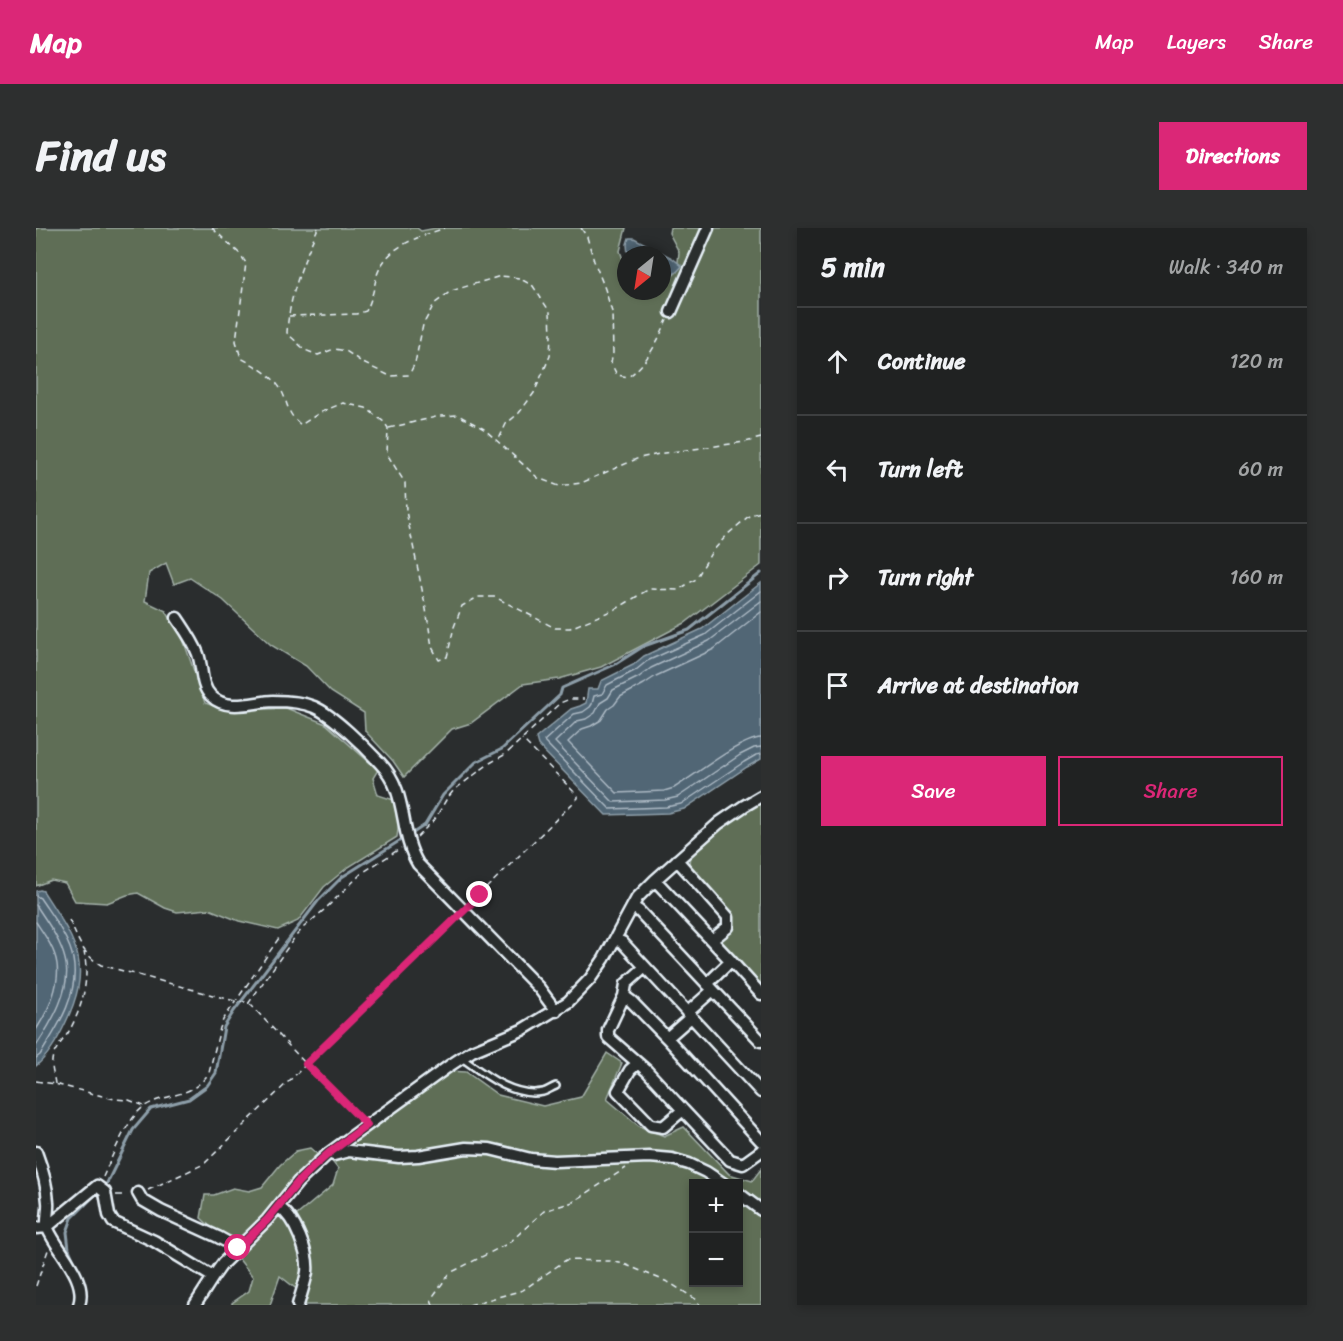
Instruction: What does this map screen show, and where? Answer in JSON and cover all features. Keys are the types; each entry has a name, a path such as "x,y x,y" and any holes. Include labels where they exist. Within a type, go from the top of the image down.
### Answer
{"street":[{"path":"671,312 708,228"},
{"path":"177,618 198,655 204,687 216,701 231,705 274,701 313,707 329,716 382,764 395,784 403,808 407,838 418,864 539,988 556,1011"},
{"path":"195,1305 213,1276 279,1207 298,1182 329,1153 472,1051 522,1030 568,1002 590,979 604,958 637,898 719,823 761,796"},
{"path":"677,860 728,917 728,927 712,940"},
{"path":"655,880 761,994"},
{"path":"633,908 639,911 761,1041"},
{"path":"615,939 622,942 761,1092"},
{"path":"667,1038 689,1015 731,961"},
{"path":"645,967 626,984 624,996 608,1030 608,1037 638,1064 730,1160 743,1164 761,1151"},
{"path":"624,996 667,1038 761,1141"},
{"path":"638,1064 630,1070 618,1092 651,1125 663,1127 683,1110"},
{"path":"329,1153 334,1155 349,1151 399,1157 466,1148 490,1149 531,1159 555,1161 649,1157 672,1159 689,1164 716,1179"},
{"path":"36,1152 45,1175 49,1204 41,1228"},
{"path":"41,1228 102,1190 113,1222 154,1241 213,1276"},
{"path":"138,1193 142,1200 161,1211 238,1248"},
{"path":"743,1197 761,1210"},
{"path":"279,1207 295,1224 306,1256 307,1271 298,1305"},
{"path":"41,1228 53,1237 76,1276 80,1287 79,1305"}],"lane":[{"path":"462,1058 502,1084 520,1091 545,1092 556,1086"}],"path":[{"path":"212,228 239,253 246,263 236,341 242,358 273,378 281,390 291,417 301,425 321,412 343,403 366,408 388,428 387,454 405,483 406,511 432,647 439,660 447,657 462,606 478,597 495,597 555,628 570,628 618,608 649,589 678,590 696,579 711,553 728,534 750,515 761,512"},
{"path":"318,228 300,269 288,316 287,333 305,350 318,355 334,349 346,351 363,363 390,376 409,375 416,363 423,325 434,304 451,291 501,276 519,278 533,286 550,312 550,356 534,393 519,413 506,424 498,441"},
{"path":"288,316 356,314 366,311 378,272 387,257 398,246 445,228"},
{"path":"582,228 612,312 613,353 611,363 617,375 628,377 637,371 661,334 671,312"},
{"path":"388,428 458,414 484,429 538,478 559,486 582,483 639,458 761,438"},
{"path":"281,935 220,1028 210,1073 196,1087 183,1094 145,1106 137,1113 102,1178 102,1190 134,1195 204,1164 578,798 522,739"},
{"path":"55,1084 52,1056 69,1031 81,1005 86,978 83,950 69,920"},
{"path":"83,950 101,965 251,1005 367,1125"},
{"path":"36,1081 114,1099 129,1100 145,1106"},
{"path":"433,1305 431,1299 450,1274 508,1243 544,1211 573,1202 627,1167 633,1158"},
{"path":"36,1286 53,1237"},
{"path":"469,1305 523,1290 566,1260 610,1261 624,1264 670,1283 697,1300 700,1305"}],"green space":[{"path":"36,228 417,228 421,231 436,228 626,228 621,246 617,246 617,300 671,300 671,278 677,272 679,252 669,233 670,228 761,228 761,565 685,623 601,667 559,679 523,684 471,723 452,729 404,777 393,761 365,731 364,713 331,692 306,666 271,645 223,600 190,578 174,584 166,563 149,573 145,601 166,611 183,639 205,703 229,711 286,708 326,724 378,770 373,778 378,795 394,800 399,823 397,837 347,868 324,887 298,921 278,930 239,921 209,909 177,912 138,893 107,903 75,901 65,883 51,880 36,886"},
{"path":"761,801 761,987 720,942 733,928 734,917 689,865 690,852 747,808"},
{"path":"607,1053 622,1063 607,1099 639,1126 664,1136 684,1127 729,1174 752,1181 761,1169 761,1305 302,1305 304,1295 280,1276 270,1305 232,1305 249,1291 253,1277 238,1258 217,1240 214,1230 201,1218 205,1195 214,1195 233,1188 249,1191 262,1187 280,1165 296,1151 310,1148 317,1154 296,1176 285,1195 286,1206 297,1215 333,1185 338,1169 330,1159 448,1071 466,1072 498,1095 543,1106 581,1097"}],"water":[{"path":"629,238 634,238 649,246 627,246"},
{"path":"671,257 682,266 671,275"},
{"path":"761,583 761,759 684,809 668,813 606,815 538,745 536,738 571,709 586,703 588,689 598,689 601,681 633,665 644,656 702,629"},
{"path":"40,890 55,909 72,940 79,969 74,1003 65,1024 53,1046 36,1066 36,891"}],"waterway":[{"path":"410,835 425,825 443,795 476,762 502,749 560,695 562,688 614,665 644,646 689,630 761,573"},
{"path":"75,1263 69,1249 67,1232 72,1218 107,1183 133,1130 151,1109 189,1099 207,1086 216,1073 224,1027 318,901 342,877 404,838"},
{"path":"85,1295 85,1305"}],"route":[{"path":"238,1248 267,1220 313,1167 367,1125 306,1064 480,895"}]}
